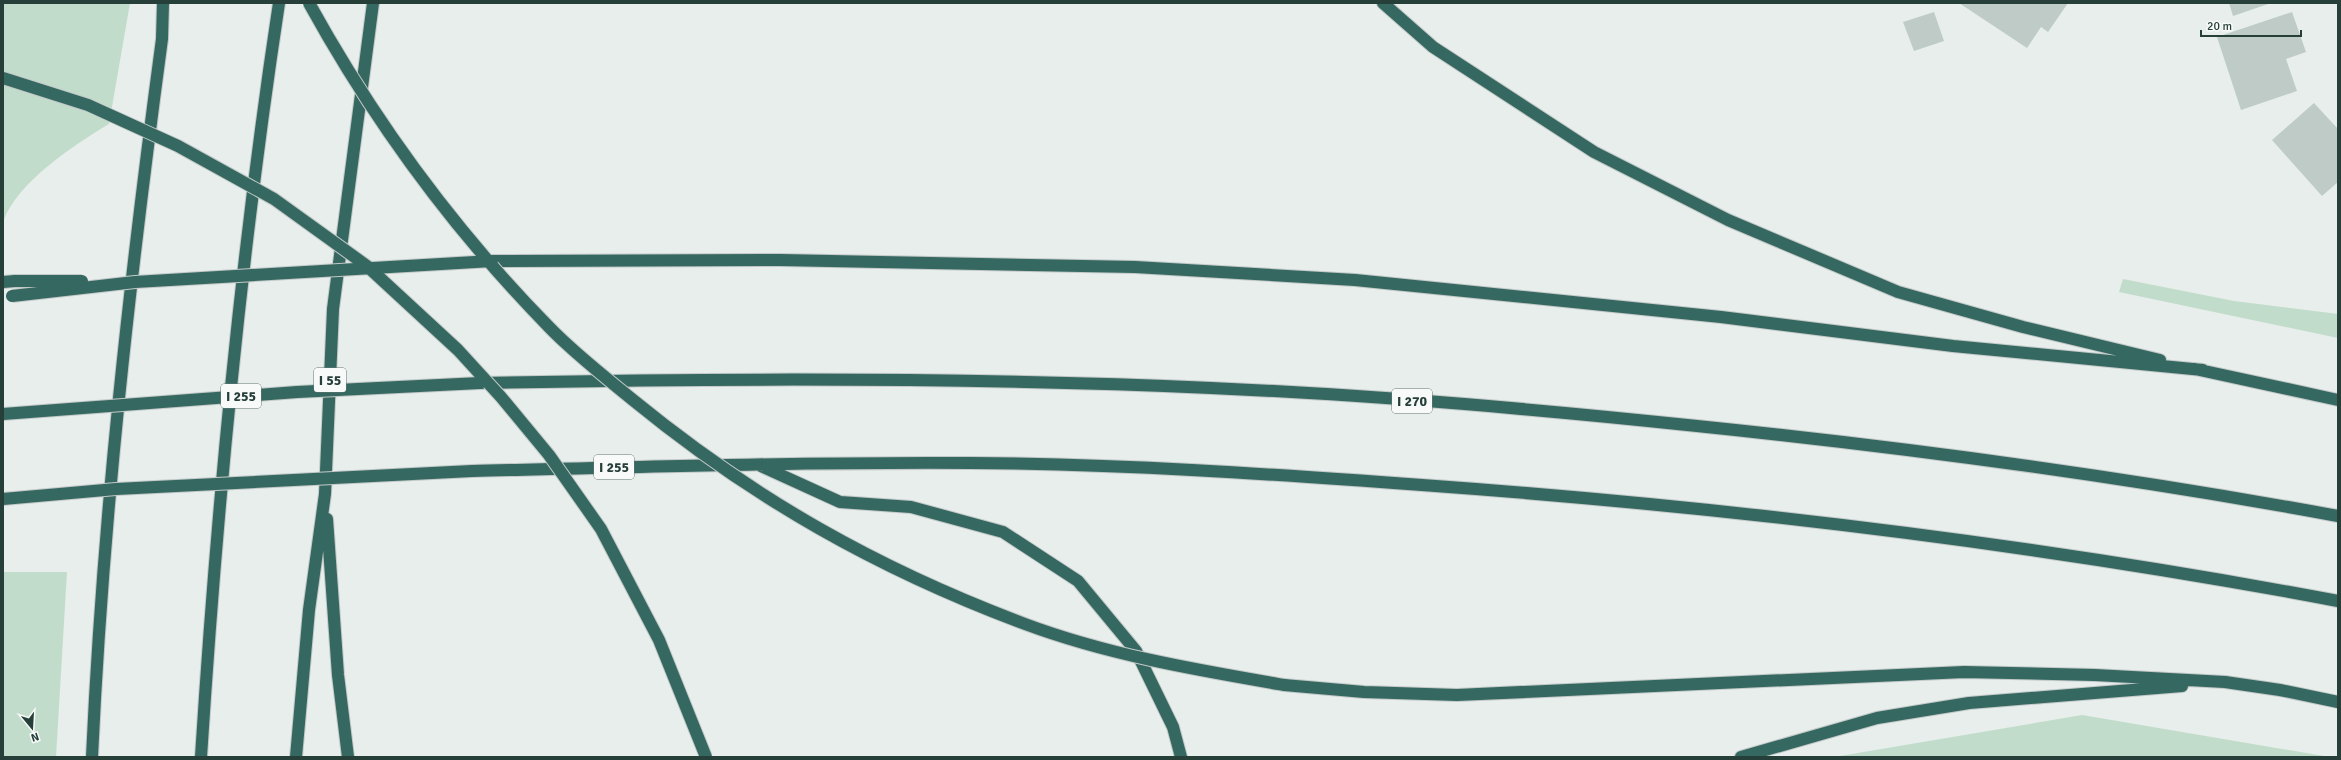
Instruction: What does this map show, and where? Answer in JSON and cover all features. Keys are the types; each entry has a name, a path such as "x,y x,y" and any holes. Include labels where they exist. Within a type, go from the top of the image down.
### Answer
{"highway":[{"path":"92,757 103,563 123,343 162,39 163,3"},
{"path":"162,39 171,3"},
{"path":"201,757 212,580 247,231 279,3"},
{"path":"309,3 337,53 389,134 439,202 492,266 551,329 687,444 753,490 853,549 944,591 1027,624 1103,648 1184,668 1284,685 1364,692 1457,695 1964,672 2096,675 2225,682 2280,690 2338,702"},
{"name":"I 55","path":"296,757 309,610 325,494 333,309 373,3"},
{"path":"1383,3 1433,47 1594,152 1728,220 1898,292 2023,327 2338,400"},
{"path":"3,78 88,105 178,146 274,199 367,266 458,350 501,397 549,455 601,529 659,640 706,757"},
{"path":"8,297 135,282 492,261 780,260 1103,267 1355,280 1714,316 1953,346 2204,370"},
{"path":"9,281 135,282"},
{"name":"I 270","path":"480,383 846,378 1215,388 1400,400 1580,414 1944,454 2127,481 2338,516"},
{"name":"I 255","path":"3,414 297,392 480,383"},
{"path":"756,464 974,463 1151,469 1342,479 1528,493 1707,510 1889,531 2082,557 2338,600"},
{"path":"756,464 840,502 911,507 1003,532 1078,581 1136,651 1173,727 1181,757"},
{"name":"I 255","path":"3,499 116,489 472,471 756,464"},
{"path":"325,494 338,675 348,757"},
{"path":"1741,757 1892,715 1969,704 2225,682"}],"green space":[{"path":"3,3 130,3 109,124 64,154 33,179 10,207 3,222"},
{"path":"2123,279 2234,301 2338,314 2338,338 2119,292"},
{"path":"3,572 67,572 56,757 3,757"},
{"path":"2082,715 2330,757 1834,757"}],"building":[{"path":"1959,3 2068,3 2048,32 2041,27 2027,48"},
{"path":"2229,3 2271,3 2233,16"},
{"path":"1934,12 1944,41 1914,51 1903,22"},
{"path":"2292,12 2306,52 2286,59 2297,91 2241,110 2217,37"},
{"path":"2314,103 2338,129 2338,182 2322,196 2272,140"}]}
